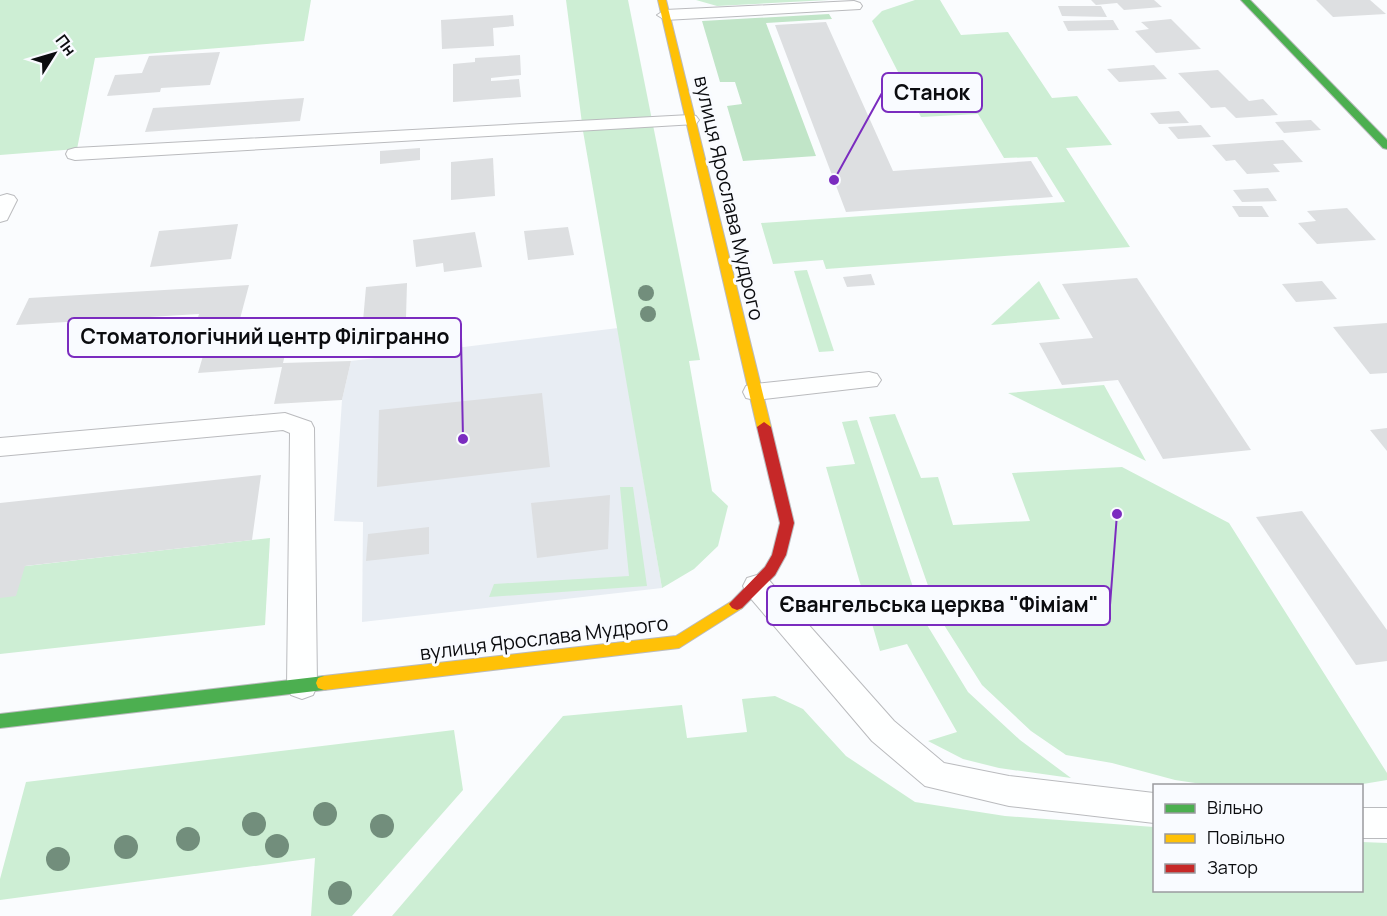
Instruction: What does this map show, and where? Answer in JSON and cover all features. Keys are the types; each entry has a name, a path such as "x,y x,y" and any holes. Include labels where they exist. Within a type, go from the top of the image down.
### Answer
{"main road":[{"path":"1245,0 1387,146"},
{"name":"вулиця Ярослава Мудрого","path":"0,721 679,642 724,614 757,586 777,560 787,523 664,7"}],"lane":[{"path":"664,7 854,6"},
{"path":"75,154 690,120"},
{"path":"755,392 868,380"},
{"path":"0,447 285,421 302,428 302,686"},
{"path":"757,586 883,731 936,776 1008,792 1153,808"},
{"path":"1363,823 1387,823"}],"shaded area":[{"path":"618,328 662,588 362,622 363,522 334,521 342,400 351,361"}],"green space":[{"path":"0,0 311,0 304,41 95,58 77,149 0,155"},
{"path":"566,0 628,0 700,360 689,361 712,491 728,506 718,546 694,569 662,588 583,131"},
{"path":"696,0 829,0 717,6"},
{"path":"915,0 940,0 961,35 1008,32 1052,98 1077,96 1112,145 1066,148 1130,247 826,269 823,260 773,264 761,223 1065,202 1037,157 1004,158 978,114 921,117 872,21 882,11"},
{"path":"829,14 832,19 766,23 816,156 743,161 727,106 742,104 735,82 720,82 702,21"},
{"path":"807,270 834,351 819,352 794,271"},
{"path":"1039,281 1060,319 991,325"},
{"path":"1104,385 1146,461 1008,393"},
{"path":"895,414 921,478 938,477 953,525 1030,521 1012,473 1122,467 1229,523 1387,773 1387,780 1363,784 1202,784 1066,755 1031,731 982,685 939,617 869,417"},
{"path":"857,420 924,620 968,692 1020,740 1071,778 999,768 963,759 928,741 957,732 907,644 880,651 826,467 855,464 842,422"},
{"path":"620,487 633,487 647,586 489,597 494,584 629,576"},
{"path":"270,538 265,625 0,654 0,569"},
{"path":"775,696 803,709 846,756 915,802 1005,816 1153,827 1153,892 1363,892 1363,842 1387,843 1387,916 392,916 563,716 682,705 687,738 747,732 742,699"},
{"path":"454,730 463,790 352,916 311,916 315,858 0,900 0,879 26,782"}],"building":[{"path":"1091,0 1154,0 1162,7 1124,10 1117,3 1096,5"},
{"path":"1316,0 1370,0 1386,14 1333,17"},
{"path":"1058,6 1101,6 1107,17 1062,16"},
{"path":"513,15 514,26 493,28 494,46 442,49 441,20"},
{"path":"1171,19 1201,49 1156,53 1135,31 1149,29 1141,22"},
{"path":"1113,20 1119,30 1068,31 1063,21"},
{"path":"826,22 893,171 1031,161 1053,197 846,212 775,25"},
{"path":"220,52 210,85 161,88 160,92 107,96 115,75 142,73 149,56"},
{"path":"520,55 521,75 491,78 491,81 519,79 521,97 453,102 453,64 475,62 475,58"},
{"path":"1154,65 1167,79 1119,82 1107,69"},
{"path":"1218,70 1249,101 1263,99 1278,115 1236,118 1225,107 1211,108 1178,73"},
{"path":"304,98 300,121 145,132 153,108"},
{"path":"1179,111 1189,123 1159,124 1150,113"},
{"path":"1311,120 1321,130 1284,133 1275,122"},
{"path":"1201,125 1211,137 1178,139 1168,127"},
{"path":"1283,140 1303,162 1273,164 1280,172 1247,174 1235,160 1226,161 1212,145"},
{"path":"420,148 420,160 380,164 380,151"},
{"path":"493,158 495,196 451,200 451,162"},
{"path":"1268,188 1277,201 1242,202 1233,190"},
{"path":"1232,206 1262,206 1269,217 1239,217"},
{"path":"1347,208 1376,240 1317,244 1298,223 1316,221 1307,211"},
{"path":"238,224 231,259 150,267 159,231"},
{"path":"568,227 574,255 528,260 524,231"},
{"path":"475,232 482,267 444,272 443,263 416,267 413,240"},
{"path":"871,274 875,285 847,287 843,277"},
{"path":"1137,278 1251,450 1163,459 1118,380 1062,385 1039,343 1093,338 1062,284"},
{"path":"1322,281 1337,299 1296,302 1282,284"},
{"path":"407,283 406,318 363,321 366,287"},
{"path":"249,285 233,345 288,342 283,363 351,361 342,400 274,404 282,367 198,373 205,349 188,350 199,314 16,325 29,298"},
{"path":"1387,323 1387,373 1370,374 1333,327"},
{"path":"542,393 550,467 377,487 379,410"},
{"path":"1387,428 1387,451 1370,430"},
{"path":"261,475 252,540 25,566 16,596 0,598 0,503"},
{"path":"610,495 608,549 537,558 531,503"},
{"path":"1302,511 1387,630 1387,661 1356,665 1256,517"},
{"path":"429,527 429,554 366,561 368,534"}],"traffic: fast":[{"path":"1245,0 1387,146"},
{"path":"0,721 324,683"}],"traffic: slow":[{"path":"662,0 764,427"},
{"path":"324,683 679,642 737,604"}],"traffic: jam":[{"path":"737,604 770,571 779,555 787,523 764,427"}],"place":[{"name":"Станок","path":"834,180"},
{"name":"Стоматологічний центр Філігранно","path":"463,439"},
{"name":"Євангельська церква \"Фіміам\"","path":"1117,514"}]}
